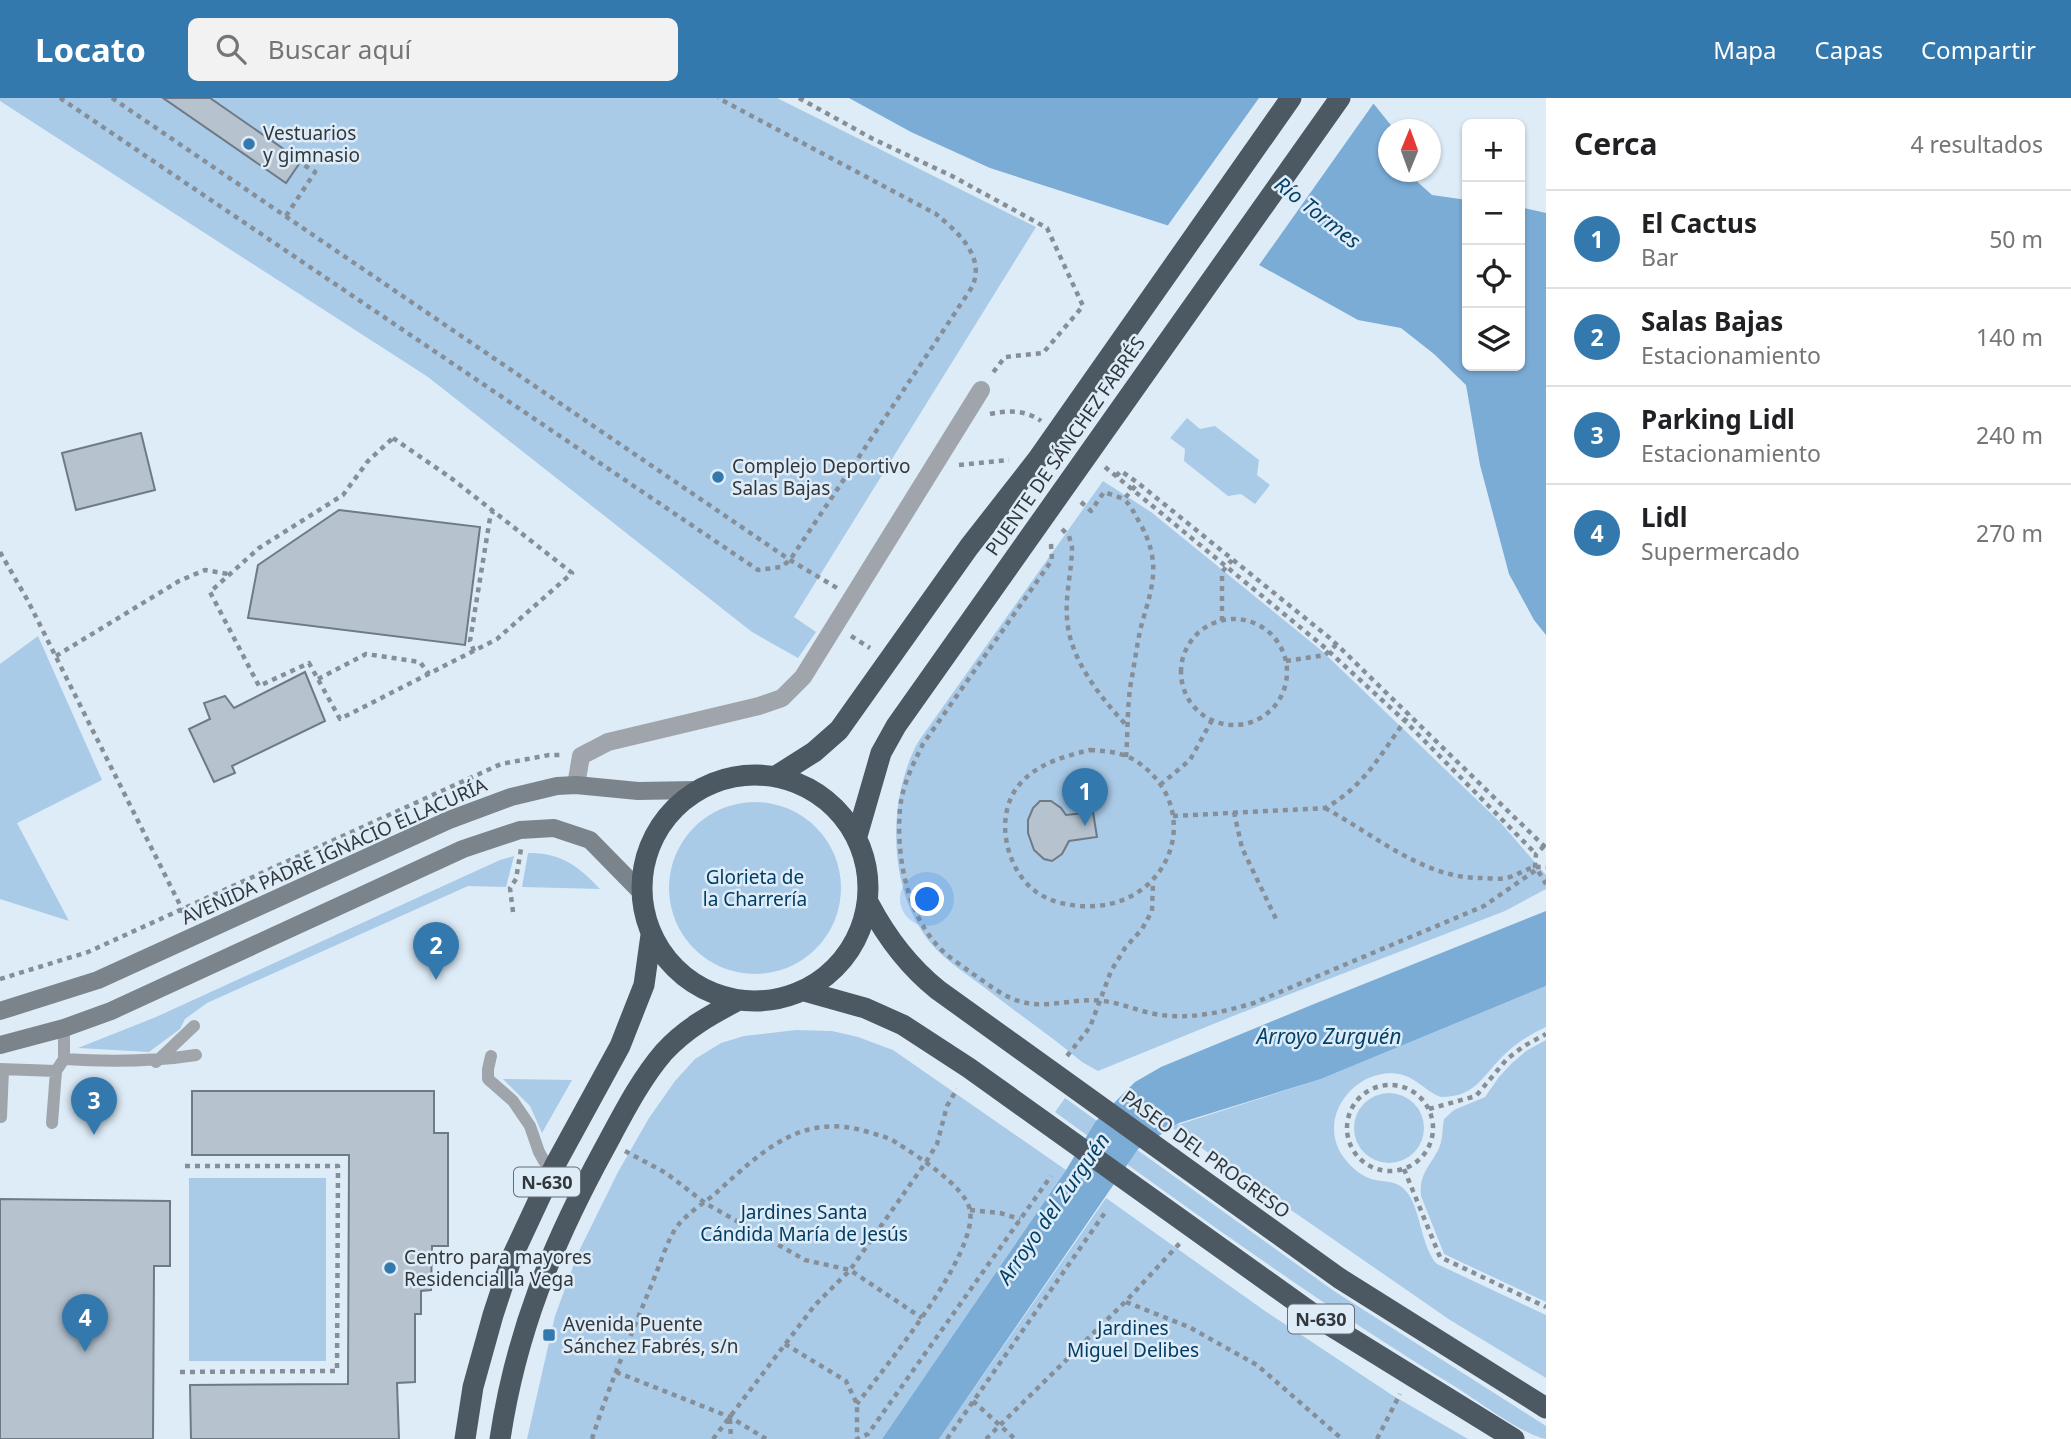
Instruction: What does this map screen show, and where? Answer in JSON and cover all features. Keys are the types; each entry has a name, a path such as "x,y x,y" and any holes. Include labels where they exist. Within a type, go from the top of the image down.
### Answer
{"highway":[{"name":"PUENTE DE SÁNCHEZ FABRÉS","path":"776,776 814,752 839,730 969,547 1037,460 1291,98"},
{"name":"PUENTE DE SÁNCHEZ FABRÉS","path":"857,836 881,753 896,726 1340,98"},
{"name":"N-630","path":"465,1439 473,1387 512,1257 555,1165 608,1072 644,985 650,935 641,892 647,852 666,817 696,790 722,779 748,774 776,776 809,787 836,808 857,836 867,869 869,904 861,931 847,956 828,976 804,991 771,1001 737,1001 701,989 671,966 650,935"},
{"name":"PASEO DEL PROGRESO","path":"869,904 900,954 919,975 1339,1278 1546,1408"},
{"name":"N-630","path":"804,991 865,1007 903,1025 969,1068 1323,1321 1514,1439"},
{"name":"N-630","path":"500,1439 506,1395 545,1269 576,1201 624,1112 657,1062 681,1035 701,1020 737,1001"}],"main road":[{"name":"AVENIDA PADRE IGNACIO ELLACURÍA","path":"0,1011 98,979 449,820 511,797 557,786 576,785 638,791 696,790"},
{"path":"0,1045 64,1028 111,1011 463,849 520,830 554,828 590,839 641,892"}],"street":[{"path":"576,785 581,756 608,742 759,706 782,698 803,677 981,390"}],"lane":[{"path":"156,1062 194,1026"},
{"path":"52,1123 57,1071 64,1059 64,1028"},
{"path":"64,1059 156,1062 196,1055"},
{"path":"491,1056 488,1079 513,1101 530,1126 544,1161 555,1165"},
{"path":"1,1117 2,1069 57,1071"}],"path":[{"path":"60,98 758,570 781,567 790,560 957,310 974,282 976,265 958,233 936,214 718,98"},
{"path":"112,98 790,560 853,597"},
{"path":"799,98 1047,228 1083,306 1043,353 1005,357 981,390"},
{"path":"286,216 315,172 304,165"},
{"path":"981,421 991,413 1009,411 1031,414 1042,422"},
{"path":"393,438 494,511 572,573 497,639 340,719 309,663 259,686 210,592 259,548 343,495 368,461 393,438"},
{"path":"948,466 1010,460"},
{"path":"1095,460 1329,652 1405,721 1536,854"},
{"path":"1116,476 1121,471 1138,483 1232,559 1336,645 1410,714 1545,847 1536,854 1535,868 1546,884"},
{"path":"1124,499 1138,483"},
{"path":"1081,502 1091,511 1104,492 1124,499 1133,508 1153,556 1152,594 1143,622 1133,674 1126,757"},
{"path":"474,651 470,641 490,519 494,511"},
{"path":"1062,529 1069,536 1072,547 1066,619 1070,635 1089,678 1110,708 1128,727"},
{"path":"1051,543 1052,559 918,752 908,776 900,808 901,848 913,906 925,930 937,946 1004,995 1019,1002 1046,1004 1101,1001 1176,1017 1221,1012 1254,1003 1484,906 1535,868"},
{"path":"0,552 56,656 194,936"},
{"path":"1222,621 1222,572 1232,559"},
{"path":"56,656 178,581 205,570 228,574"},
{"path":"1222,621 1246,621 1267,631 1276,639 1286,661 1287,676 1278,703 1255,721 1241,725 1212,720 1200,713 1187,695 1181,675 1188,647 1196,636 1222,621"},
{"path":"846,633 870,648"},
{"path":"1286,661 1325,655 1336,645"},
{"path":"318,679 366,654 420,662 429,674"},
{"path":"1173,816 1325,808 1344,797 1362,781 1410,714"},
{"path":"1160,785 1190,760 1212,720"},
{"path":"1090,750 1113,752 1126,757 1153,775 1160,785 1166,793 1173,816 1171,851 1153,882 1134,896 1112,904 1077,907 1054,902 1034,890 1019,873 1009,852 1005,829 1009,806 1019,785 1041,768 1067,755 1090,750"},
{"path":"0,979 88,952 501,764 549,755 581,756"},
{"path":"1325,808 1409,857 1446,874 1474,878 1508,878 1546,866"},
{"path":"1234,812 1242,848 1278,923"},
{"path":"513,912 510,888 516,879 521,847"},
{"path":"1067,1056 1090,1027 1111,971 1153,911 1153,882"},
{"path":"1429,1110 1476,1096 1507,1059 1524,1045 1546,1034"},
{"path":"1382,1085 1410,1089 1421,1098 1429,1110 1433,1123 1432,1138 1427,1151 1417,1162 1404,1169 1376,1169 1359,1157 1348,1139 1350,1111 1358,1099 1369,1090 1382,1085"},
{"path":"713,1439 815,1305 850,1270 926,1162 937,1144 947,1106 957,1088"},
{"path":"592,1439 616,1372 678,1224 757,1155 797,1132 832,1124 857,1128 892,1140 926,1162 956,1187 970,1210 967,1238 953,1269 922,1318 858,1404"},
{"path":"625,1151 666,1173 705,1203 805,1260 850,1270 922,1318"},
{"path":"180,1372 337,1371 338,1166 181,1166"},
{"path":"1404,1169 1440,1258 1546,1307"},
{"path":"785,1344 846,1381 858,1404 857,1439 868,1434 1051,1176"},
{"path":"970,1210 1000,1213 1020,1219"},
{"path":"947,1439 1107,1210"},
{"path":"986,1439 1126,1301 1181,1242"},
{"path":"1126,1301 1189,1326 1257,1365 1342,1439"},
{"path":"616,1372 730,1417 766,1439"},
{"path":"1377,1439 1401,1393"},
{"path":"974,1401 1015,1439"},
{"path":"730,1417 731,1439"}],"green space":[{"name":"Complejo Deportivo Salas Bajas","path":"0,98 777,98 1036,227 794,617 816,632 798,658 752,632 428,377 0,101"},
{"path":"1187,418 1200,429 1215,426 1259,460 1257,475 1270,485 1255,504 1241,494 1228,496 1184,461 1185,449 1170,438"},
{"path":"1103,481 1151,512 1322,651 1500,822 1546,875 1546,889 1505,911 1098,1071 1082,1062 940,953 919,927 900,876 896,848 897,819 900,792 908,766 918,742"},
{"path":"38,636 102,780 17,823 69,921 0,899 0,664"},
{"name":"Glorieta de la Charrería","path":"755,802 788,809 816,827 834,855 841,888 834,921 816,949 788,967 755,974 722,967 694,949 676,921 669,888 676,855 694,827 722,809"},
{"path":"528,853 550,855 568,862 600,889 522,887"},
{"path":"514,856 506,887 468,886 207,1003 185,1019 180,1029 149,1052 78,1048 156,1017"},
{"path":"1546,986 1546,1027 1514,1047 1471,1089 1453,1096 1441,1097 1405,1076 1382,1074 1367,1079 1344,1099 1334,1128 1337,1144 1355,1170 1376,1180 1395,1183 1405,1190 1414,1206 1427,1247 1437,1264 1546,1315 1546,1378 1450,1320 1171,1127 1321,1079"},
{"name":"Jardines Santa Cándida María de Jesús","path":"796,1030 832,1031 893,1050 1066,1170 882,1439 527,1439 555,1316 578,1253 618,1172 649,1118 675,1081 695,1059 721,1043 744,1036"},
{"path":"1546,1040 1546,1302 1444,1254 1421,1196 1421,1188 1423,1176 1440,1145 1444,1119 1454,1110 1485,1097 1512,1063"},
{"path":"503,1079 572,1080 542,1133 530,1106"},
{"path":"1389,1093 1414,1103 1424,1128 1414,1153 1389,1163 1364,1153 1354,1128 1364,1103"},
{"path":"1065,1098 1334,1291 1546,1426 1546,1439 1515,1425 1407,1357 1204,1219 1055,1112"},
{"path":"189,1178 326,1178 326,1361 189,1361"},
{"name":"Jardines Miguel Delibes","path":"1106,1198 1265,1311 1392,1395 1468,1439 939,1439"}],"water":[{"name":"Río Tormes","path":"849,98 1369,98 1386,119 1378,119 1378,182 1418,182 1432,195 1462,199 1462,371 1525,371 1525,208 1546,213 1546,635 1534,620 1509,574 1480,465 1466,385 1434,354 1401,328 1358,320 1216,241 990,168 911,132"},
{"name":"Arroyo Zurguén","path":"1546,911 1546,986 1321,1079 1179,1123 1138,1149 939,1439 882,1439 1066,1170 1096,1121 1135,1082 1161,1067"}],"pier":[{"path":"1259,98 1376,100 1257,268 1214,244 1166,228"}],"building":[{"name":"Vestuarios y gimnasio","path":"163,98 210,98 301,161 286,183"},
{"path":"141,433 155,490 76,510 62,453"},
{"path":"339,510 480,527 465,645 248,618 258,565"},
{"path":"305,672 325,721 232,766 235,773 214,782 189,729 210,719 204,703 225,696 234,708"},
{"path":"1040,801 1051,801 1066,815 1093,812 1097,837 1069,841 1062,854 1052,861 1044,859 1034,850 1028,833 1028,820 1033,808"},
{"name":"Centro para mayores Residencial la Vega","path":"192,1091 434,1091 434,1133 448,1133 448,1246 432,1246 431,1290 421,1291 421,1314 415,1314 415,1382 397,1383 399,1439 191,1439 190,1385 348,1384 349,1155 192,1155"},
{"path":"0,1199 170,1201 170,1266 154,1266 153,1439 0,1439"}],"place":[{"name":"Vestuarios y gimnasio","path":"249,144"},
{"name":"Complejo Deportivo Salas Bajas","path":"718,477"},
{"name":"El Cactus","path":"1085,826"},
{"name":"Salas Bajas","path":"436,980"},
{"name":"Parking Lidl","path":"94,1135"},
{"name":"Centro para mayores Residencial la Vega","path":"390,1268"},
{"name":"Avenida Puente Sánchez Fabrés, s/n","path":"549,1335"},
{"name":"Lidl","path":"85,1352"}],"water label":[{"name":"Arroyo del Zurguén","path":"1053,1208"}]}
